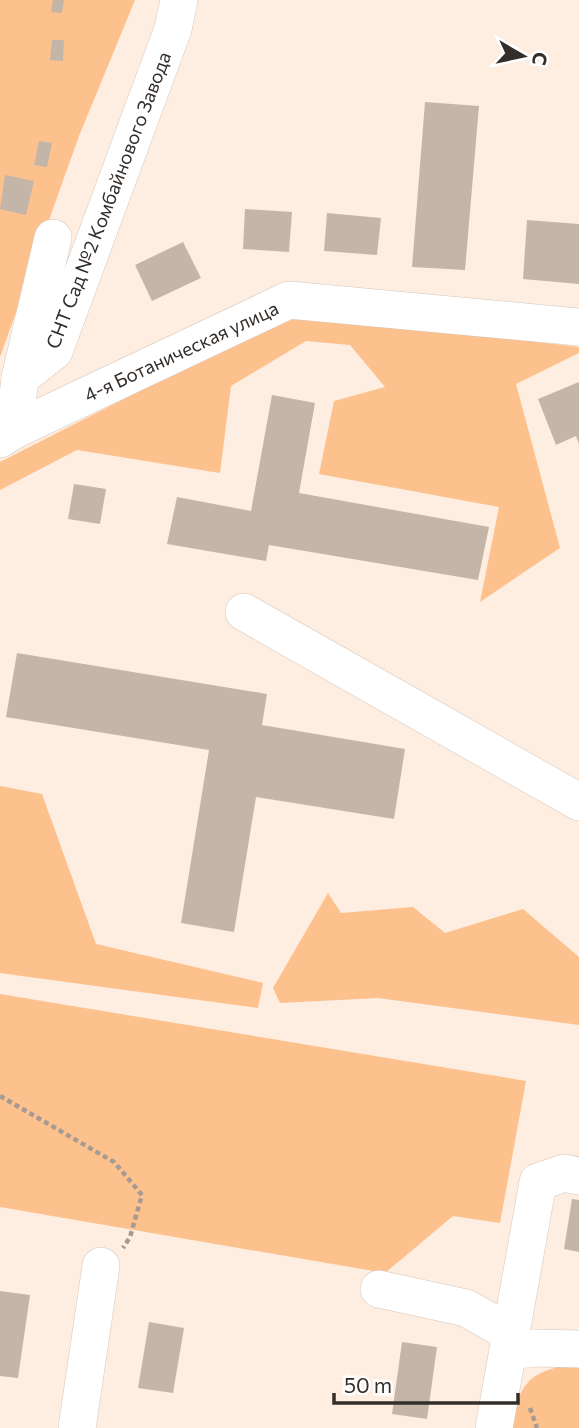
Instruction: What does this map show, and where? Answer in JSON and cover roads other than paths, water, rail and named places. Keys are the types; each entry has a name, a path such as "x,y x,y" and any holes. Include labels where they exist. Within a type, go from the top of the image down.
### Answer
{"street":[{"name":"СНТ Сад №2 Комбайнового Завода","path":"20,378 54,351 173,29 179,0"},
{"path":"7,434 53,238"},
{"name":"4-я Ботаническая улица","path":"7,434 289,300 579,327"},
{"path":"244,612 579,802"},
{"path":"494,1428 538,1182 564,1173 579,1176"},
{"path":"77,1428 101,1266"},
{"path":"380,1289 466,1308 510,1342 535,1348 579,1349"}]}
